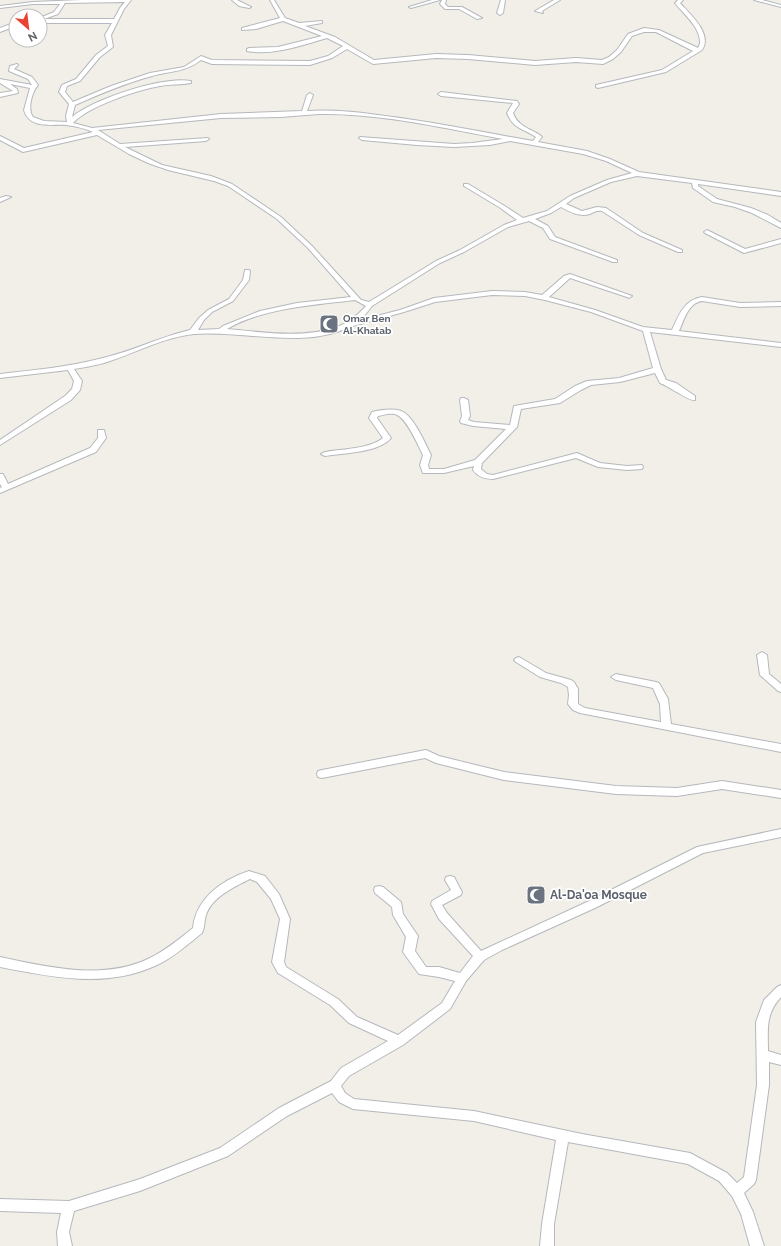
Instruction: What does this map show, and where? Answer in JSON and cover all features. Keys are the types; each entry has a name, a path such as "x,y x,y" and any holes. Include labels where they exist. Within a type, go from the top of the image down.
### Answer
{"street":[{"path":"0,7 34,3 128,0"},
{"path":"72,104 62,92 65,85 78,80 98,56 111,46 108,35 122,8 128,0"},
{"path":"234,0 241,5 249,7"},
{"path":"272,0 283,19 347,46 373,62 436,56 468,57 535,63 576,60 603,62 611,58 630,35 636,32 651,29 705,54"},
{"path":"411,7 438,0"},
{"path":"444,0 442,4 446,8 460,8 479,18"},
{"path":"500,13 503,0"},
{"path":"541,12 538,11 558,0"},
{"path":"673,0 681,0"},
{"path":"598,86 664,71 698,50 703,44 703,39 690,15 677,3 681,0"},
{"path":"756,0 781,6"},
{"path":"48,17 56,14 61,9 63,2"},
{"path":"244,29 256,28 283,19"},
{"path":"48,20 116,21"},
{"path":"298,25 320,22"},
{"path":"249,50 256,51 275,48 326,36"},
{"path":"72,104 113,87 152,74 185,68 201,58 212,62 310,63 324,60 343,51 347,46"},
{"path":"15,65 10,70 30,78 35,85 27,104 26,111 29,116 36,121 70,123 77,127 96,131 140,158 169,169 221,181 230,185 279,218 310,247 356,298 368,307 372,316 378,317"},
{"path":"0,81 33,87"},
{"path":"0,81 16,92 0,95"},
{"path":"70,123 81,113 95,105 143,87 161,83 189,82"},
{"path":"441,94 515,102 516,104 510,113 512,121 516,125 539,137 534,144"},
{"path":"304,113 310,95"},
{"path":"70,123 69,116 72,104"},
{"path":"0,138 23,150 114,126 183,121 221,116 323,112 434,124 534,144 569,148 614,163 637,174 781,194"},
{"path":"362,138 456,147 493,143 511,139"},
{"path":"120,146 206,139"},
{"path":"349,325 359,318 368,307 438,262 462,252 493,233 549,212 572,197 609,181 637,174"},
{"path":"695,182 695,187 710,198 718,202 736,205 756,212 770,218 781,226"},
{"path":"466,185 502,206 522,221"},
{"path":"0,200 8,197"},
{"path":"561,204 584,214 599,208 604,209 641,234 680,251"},
{"path":"530,219 546,227 552,238 615,261"},
{"path":"707,232 744,251 781,241"},
{"path":"193,332 201,319 210,311 231,300 246,280 247,271"},
{"path":"544,297 566,277 570,276 628,296"},
{"path":"0,376 70,368 106,360 170,338 193,332 221,331 267,335 307,335 330,332 434,300 457,296 508,293 544,297 593,311 647,330 781,345"},
{"path":"221,331 225,327 260,313 297,305 356,298"},
{"path":"675,333 684,310 696,300 702,299 740,305 781,304"},
{"path":"647,330 646,333 657,369 663,381 673,385 692,398"},
{"path":"2,440 68,398 76,390 78,381 70,368"},
{"path":"325,454 385,442 387,438 384,432 373,418 375,414 389,412 399,413 404,417 422,444 427,455 424,466 426,471 444,471 478,462 512,426 517,408 557,401 578,388 590,383 620,380 657,369"},
{"path":"464,400 466,416 464,421 472,424 512,426"},
{"path":"0,476 3,489 74,459 93,450 102,438 101,432"},
{"path":"478,462 477,470 486,477 493,477 577,455 598,465 627,468 639,467"},
{"path":"762,655 765,675 781,689"},
{"path":"519,660 543,675 572,685 575,692 573,704 576,708 583,711 781,748"},
{"path":"616,677 656,685 663,694 666,726"},
{"path":"322,774 426,754 436,759 504,776 616,790 677,792 722,785 781,794"},
{"path":"0,1205 68,1207 140,1185 224,1152 283,1112 335,1085 345,1072 399,1041 446,1006 462,978 480,957 498,947 591,905 701,850 781,833"},
{"path":"0,962 84,976 120,973 153,962 198,930 201,912 211,899 236,881 249,875 261,879 275,897 285,919 278,962 282,970 334,1002 353,1020 399,1041"},
{"path":"450,880 457,892 436,904 443,916 480,957"},
{"path":"380,890 397,906 398,915 412,936 409,952 423,972 440,972 462,978"},
{"path":"736,1192 750,1180 763,1084 762,1022 768,1003 781,990"},
{"path":"763,1055 781,1060"},
{"path":"335,1085 336,1091 340,1098 353,1104 474,1116 563,1135 690,1159 723,1177 736,1192 747,1212 757,1246"},
{"path":"547,1246 548,1224 563,1135"},
{"path":"65,1246 63,1232 68,1207"}],"place":[{"name":"Omar Ben Al-Khatab","path":"329,324"},
{"name":"Al-Da'oa Mosque","path":"536,895"}]}
